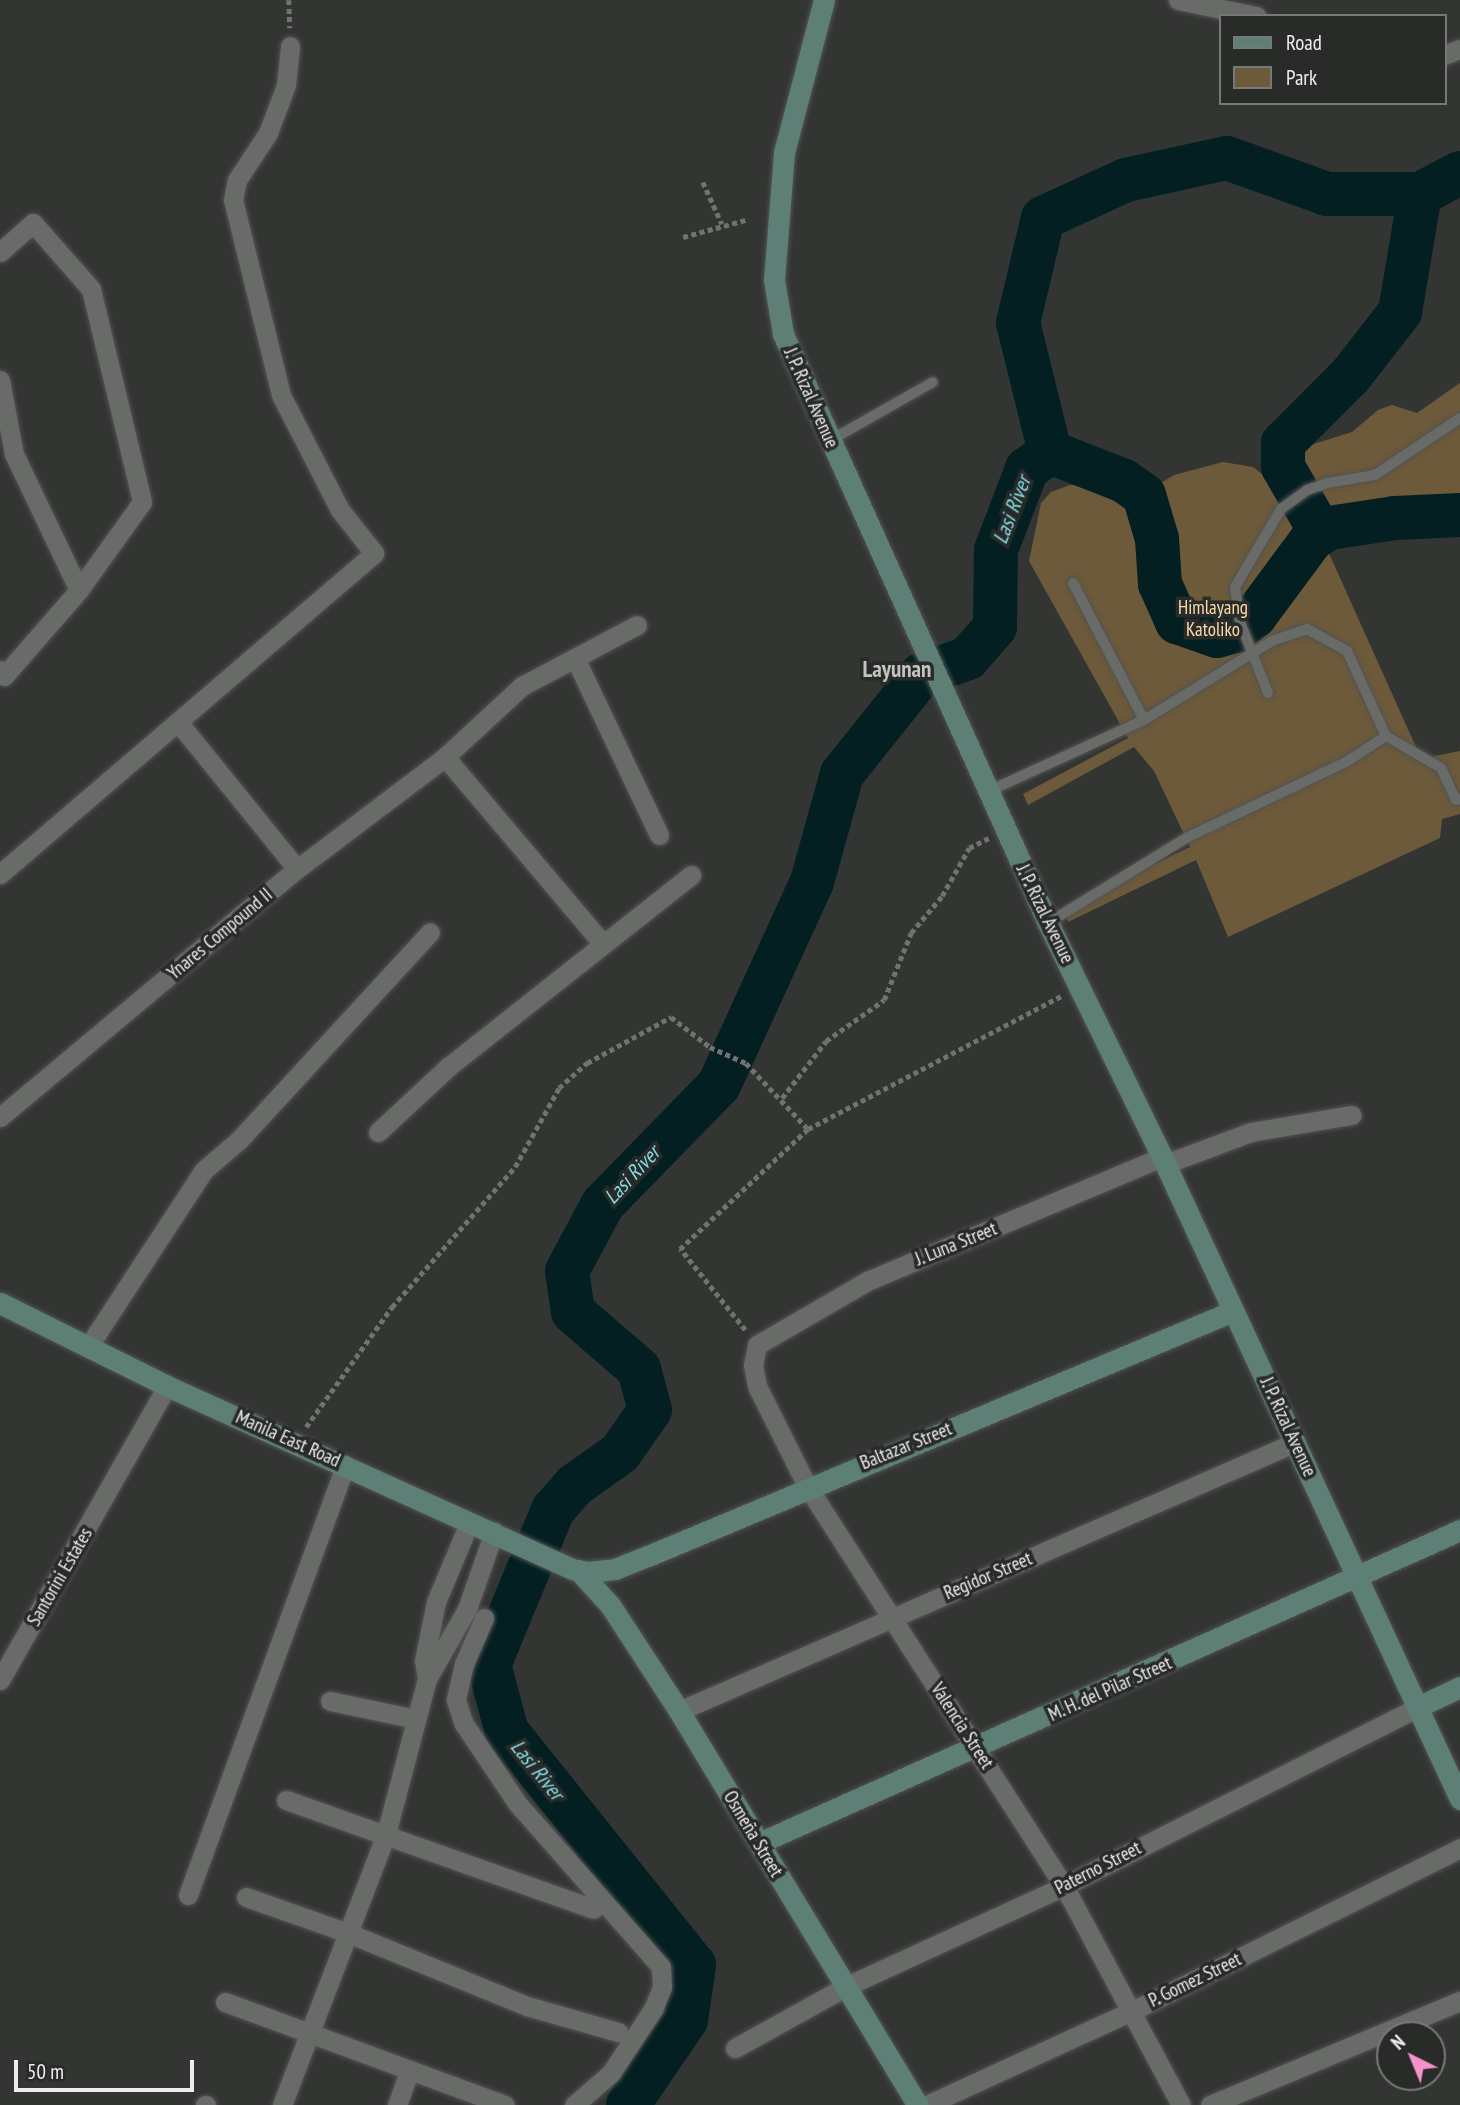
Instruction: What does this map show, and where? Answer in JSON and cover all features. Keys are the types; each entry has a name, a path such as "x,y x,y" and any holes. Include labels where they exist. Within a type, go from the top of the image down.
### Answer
{"main road":[{"name":"J. P. Rizal Avenue","path":"824,0 784,153 775,280 783,334 1048,923 1164,1160 1460,1799"},
{"name":"Manila East Road","path":"0,1303 90,1344 167,1386 469,1523 523,1543 578,1570"},
{"name":"Baltazar Street","path":"578,1570 606,1570 632,1563 807,1486 1233,1311"},
{"name":"M. H. del Pilar Street","path":"758,1843 978,1749 1460,1530"},
{"name":"Osmeña Street","path":"578,1570 610,1605 679,1711 918,2105"},
{"name":"Paterno Street","path":"1418,1707 1460,1687"}],"street":[{"path":"1178,0 1245,14"},
{"path":"0,874 374,553 340,510 281,395 233,200 237,180 268,134 286,85 290,46"},
{"path":"0,252 33,223 91,289 142,502 79,590 4,676 0,670"},
{"path":"0,380 14,454 79,590"},
{"name":"Ynares Compound II","path":"0,1117 297,869 445,757 522,686 637,625"},
{"path":"575,658 659,835"},
{"path":"178,722 297,869"},
{"path":"445,757 603,944"},
{"path":"378,1132 448,1067 691,875"},
{"path":"90,1344 204,1170 239,1140 430,932"},
{"name":"J. Luna Street","path":"757,1345 869,1280 1164,1160 1251,1132 1352,1115"},
{"name":"Valencia Street","path":"757,1345 753,1365 757,1386 807,1486 1064,1886 1134,2010 1181,2105"},
{"name":"Santorini Estates","path":"0,1680 120,1474 167,1386"},
{"name":"Regidor Street","path":"679,1711 1296,1442"},
{"path":"188,1895 345,1465"},
{"path":"428,1679 424,1661 436,1602 469,1523"},
{"path":"282,2105 386,1834 428,1679 467,1609 494,1532"},
{"path":"484,1618 464,1664 456,1700 464,1724 517,1803 661,1966 662,1987 653,2009 611,2073 575,2105"},
{"path":"330,1701 416,1719"},
{"name":"Paterno Street","path":"735,2048 847,1986 1064,1886 1418,1707"},
{"path":"286,1800 593,1909"},
{"name":"P. Gomez Street","path":"927,2105 1134,2010 1460,1848"},
{"path":"246,1897 348,1933 527,2006 618,2032"},
{"path":"1210,2105 1460,2001"},
{"path":"225,2002 505,2105"},
{"path":"397,2105 410,2070"}],"lane":[{"path":"830,440 933,382"},
{"path":"1268,693 1240,622 1235,587 1281,509 1307,490 1374,475 1460,418"},
{"path":"1073,583 1144,720"},
{"path":"989,791 1144,720 1250,649 1289,632 1307,629 1347,652 1386,736 1441,768 1456,800 1460,799"},
{"path":"1048,923 1186,838 1357,756 1386,736"}],"path":[{"path":"703,182 722,225"},
{"path":"683,237 749,219"},
{"path":"782,1098 826,1041 884,1000 911,933 942,896 969,848 1005,829"},
{"path":"757,1345 680,1249 808,1129 1080,985"},
{"path":"294,1443 392,1307 515,1167 559,1088 587,1063 671,1017 746,1063 782,1098 808,1129"}],"green space":[{"name":"Himlayang Katoliko","path":"1460,383 1460,509 1394,509 1349,519 1332,514 1314,528 1323,540 1416,747 1425,758 1460,751 1460,814 1442,819 1440,838 1228,937 1196,860 1068,922 1065,907 1190,847 1154,771 1134,747 1028,805 1023,794 1128,738 1029,561 1041,503 1051,492 1070,485 1097,486 1134,509 1151,489 1174,475 1223,462 1253,467 1290,496 1304,483 1291,451 1352,432 1378,410 1392,405 1417,413"}],"waterway":[{"name":"Lasi River","path":"1050,452 1018,323 1043,218 1126,180 1227,158 1327,194 1420,194 1460,173"},
{"path":"1321,533 1283,467 1283,443 1351,375 1400,312 1420,194"},
{"name":"Lasi River","path":"628,2105 686,2020 694,1965 507,1732 489,1665 553,1510 575,1485 620,1453 650,1410 639,1369 573,1312 567,1271 603,1204 719,1085 812,882 842,774 921,675 968,658 995,627 996,550 1027,469 1050,452 1124,481 1144,495 1157,539 1160,584 1177,622 1217,636 1236,631 1255,616 1312,539 1329,528 1395,518 1460,515"}],"district":[{"name":"Layunan","path":"897,669"}]}
